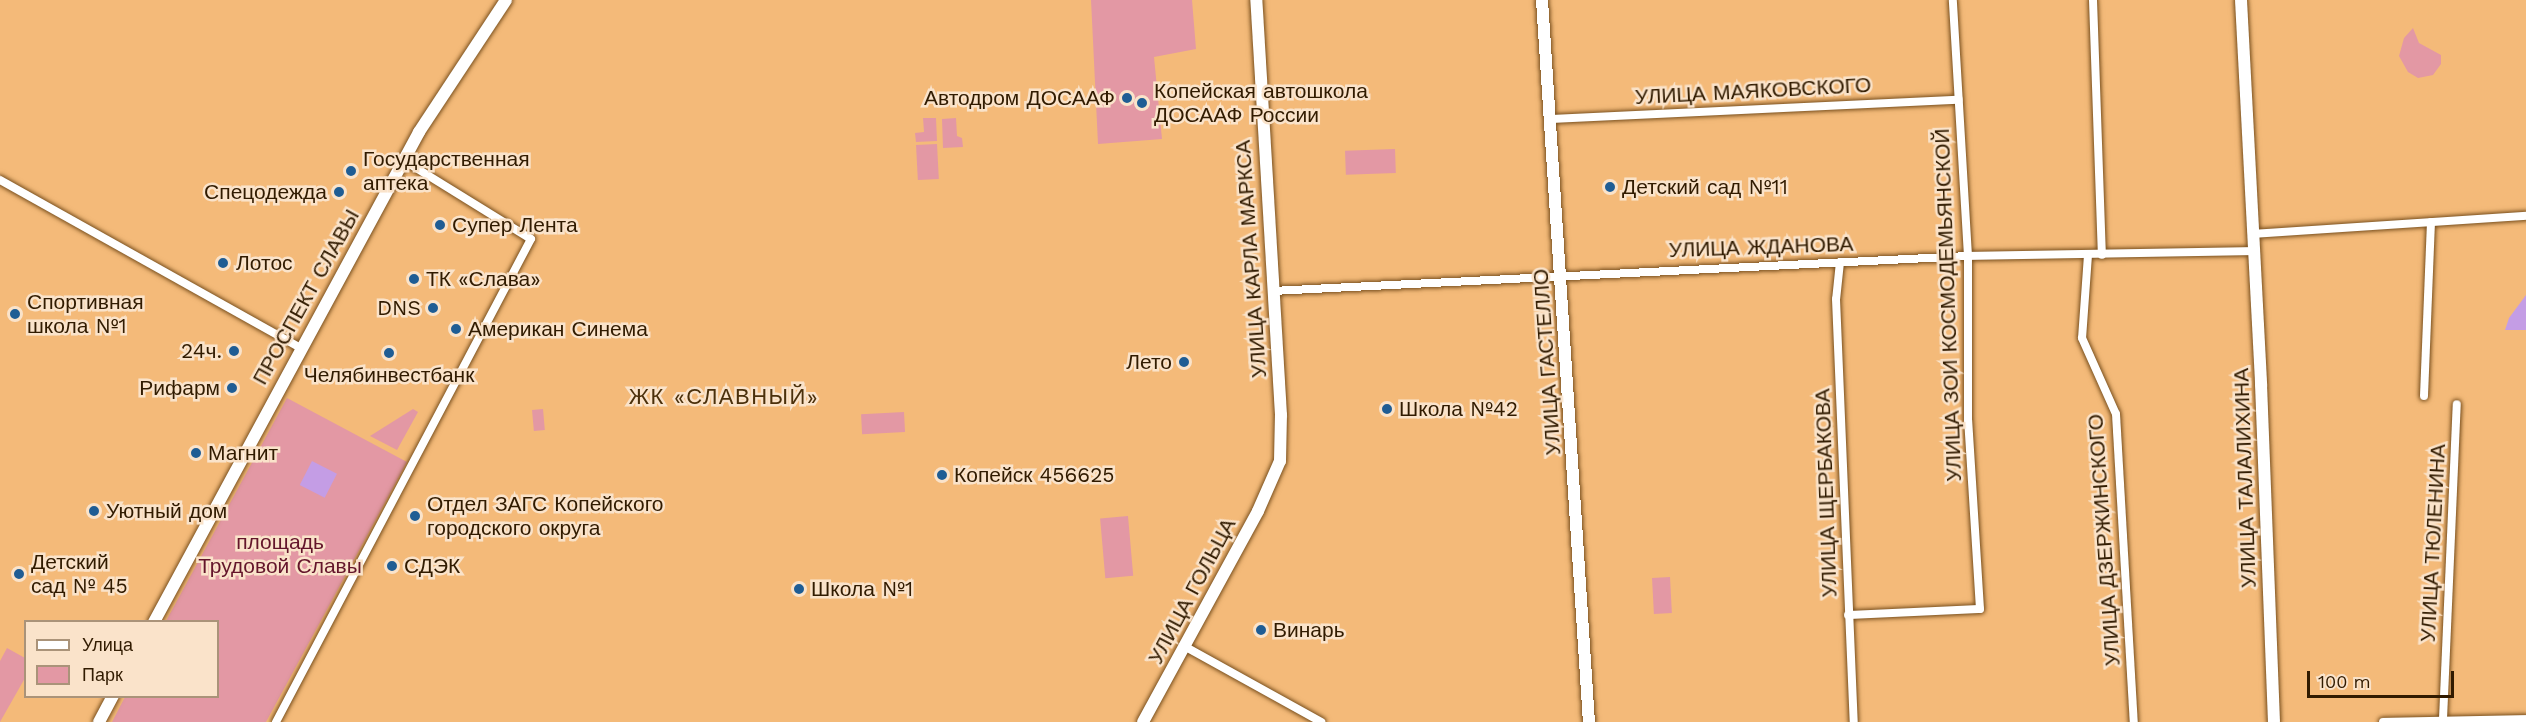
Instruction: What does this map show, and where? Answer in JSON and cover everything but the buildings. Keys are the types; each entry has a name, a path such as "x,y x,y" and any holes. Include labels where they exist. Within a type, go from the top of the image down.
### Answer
{"street":[{"name":"ПРОСПЕКТ СЛАВЫ","path":"155,620 403,160 506,0"},
{"name":"УЛИЦА КАРЛА МАРКСА","path":"1256,0 1282,446 1274,477"},
{"name":"УЛИЦА ГАСТЕЛЛО","path":"1542,0 1588,722"},
{"name":"УЛИЦА ЗОИ КОСМОДЕМЬЯНСКОЙ","path":"1848,615 1980,609 1968,420 1968,256 1953,0"},
{"path":"2093,0 2102,255"},
{"name":"УЛИЦА ТАЛАЛИХИНА","path":"2241,0 2274,722"},
{"name":"УЛИЦА МАЯКОВСКОГО","path":"1550,118 1959,100"},
{"path":"276,722 531,238 523,230 403,160"},
{"path":"0,180 300,348"},
{"path":"2252,234 2526,216"},
{"path":"2424,396 2431,222"},
{"name":"УЛИЦА ЖДАНОВА","path":"1272,291 1560,274 1968,256 2253,251"},
{"name":"УЛИЦА ДЗЕРЖИНСКОГО","path":"2088,255 2082,338 2116,414 2134,722"},
{"name":"УЛИЦА ЩЕРБАКОВА","path":"1840,262 1836,299 1854,722"},
{"name":"УЛИЦА ТЮЛЕНИНА","path":"2443,719 2457,404"},
{"name":"УЛИЦА ГОЛЬЦА","path":"1143,722 1274,477"},
{"path":"1184,646 1321,722"},
{"path":"99,722 112,698"},
{"path":"2384,722 2526,718"}],"green space":[{"name":"Автодром ДОСААФ","path":"1091,0 1192,0 1196,49 1154,57 1162,139 1098,144"},
{"path":"2413,28 2419,43 2441,55 2441,64 2433,75 2418,78 2408,72 2399,56 2404,38"},
{"path":"923,118 936,118 937,141 916,142 915,133 924,132"},
{"path":"956,118 957,136 962,138 963,147 943,148 942,119"},
{"path":"937,144 939,179 918,180 916,145"},
{"path":"1395,149 1396,173 1346,175 1345,151"},
{"name":"площадь Трудовой Славы","path":"287,398 407,462 266,722 112,722 124,698 219,698 219,620 167,620"},
{"path":"413,409 418,412 397,450 370,436"},
{"path":"543,409 545,430 534,431 532,410"},
{"path":"904,412 905,432 862,434 861,414"},
{"path":"1128,516 1133,576 1105,578 1100,518"},
{"path":"1670,577 1672,613 1654,614 1652,578"},
{"path":"7,648 24,657 24,680 0,722 0,661"}],"shaded area":[{"path":"2526,295 2526,330 2505,330 2509,318"},
{"path":"312,461 337,474 325,498 300,485"}],"place":[{"name":"Автодром ДОСААФ","path":"1127,98"},
{"name":"Копейская автошкола ДОСААФ России","path":"1142,103"},
{"name":"Государственная аптека","path":"351,171"},
{"name":"Детский сад №11","path":"1610,187"},
{"name":"Спецодежда","path":"339,192"},
{"name":"Супер Лента","path":"440,225"},
{"name":"Лотос","path":"223,263"},
{"name":"ТК «Слава»","path":"414,279"},
{"name":"DNS","path":"433,308"},
{"name":"Спортивная школа №1","path":"15,314"},
{"name":"Американ Синема","path":"456,329"},
{"name":"24ч.","path":"234,351"},
{"name":"Челябинвестбанк","path":"389,353"},
{"name":"Лето","path":"1184,362"},
{"name":"Рифарм","path":"232,388"},
{"name":"Школа №42","path":"1387,409"},
{"name":"Магнит","path":"196,453"},
{"name":"Копейск 456625","path":"942,475"},
{"name":"Уютный дом","path":"94,511"},
{"name":"Отдел ЗАГС Копейского городского округа","path":"415,516"},
{"name":"СДЭК","path":"392,566"},
{"name":"Детский сад № 45","path":"19,574"},
{"name":"Школа №1","path":"799,589"},
{"name":"Винарь","path":"1261,630"}],"district":[{"name":"ЖК «СЛАВНЫЙ»","path":"724,397"}]}
